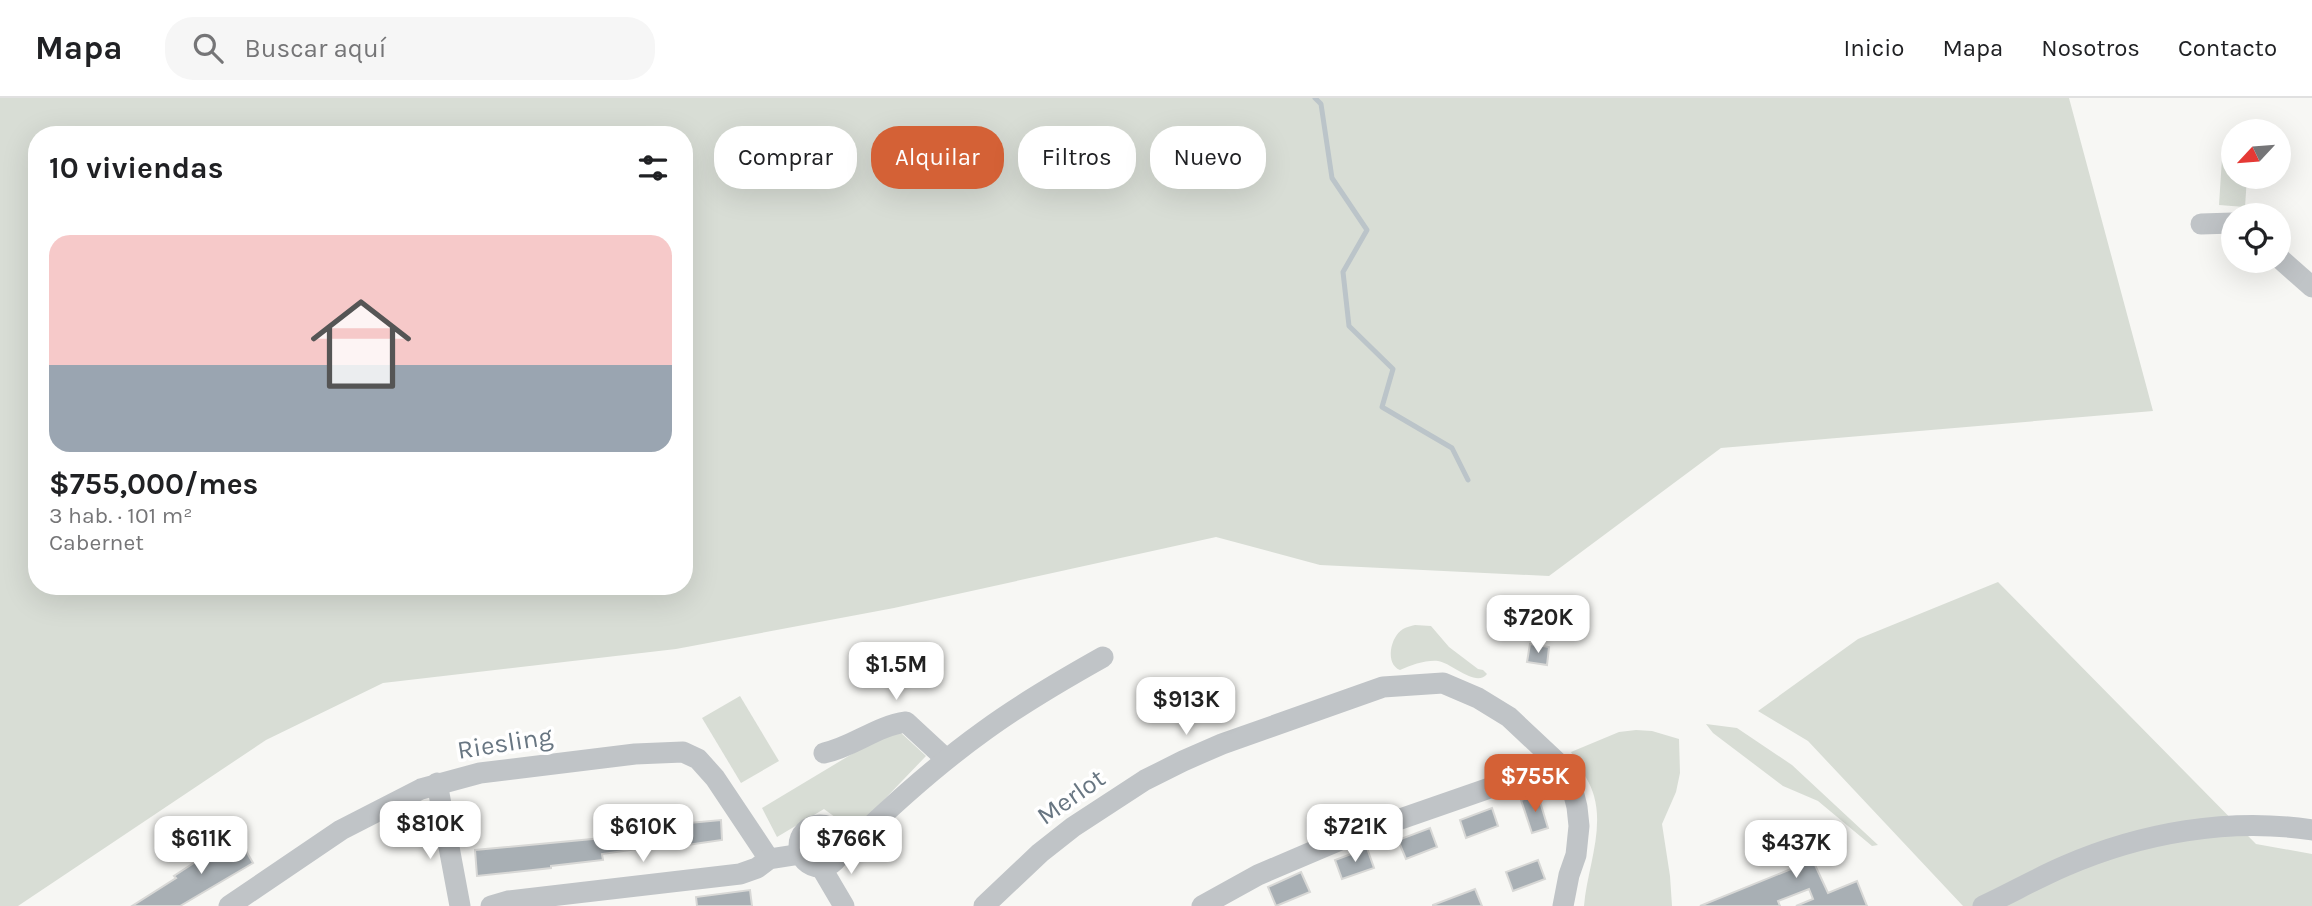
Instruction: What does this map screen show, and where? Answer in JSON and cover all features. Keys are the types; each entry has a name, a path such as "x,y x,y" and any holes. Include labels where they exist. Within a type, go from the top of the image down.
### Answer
{"street":[{"path":"2201,224 2221,223"},
{"path":"2291,268 2312,287"},
{"path":"829,862 841,845 839,839 836,833 825,826 812,827 802,835 799,848 801,854 809,864 829,862 946,759 1023,704 1103,657"},
{"name":"Merlot","path":"985,906 1024,868 1073,827 1127,791 1222,744 1383,687 1443,683 1478,698 1509,717 1559,764"},
{"path":"824,753 836,750 889,724 906,722 946,759"},
{"name":"Riesling","path":"229,906 341,831 397,800 437,783 480,773 635,754 683,752 698,759 715,778 769,859"},
{"path":"1202,906 1258,876 1340,840 1559,764 1571,782 1579,827 1576,855 1563,906"},
{"path":"437,783 460,906"},
{"path":"1983,906 2089,856 2157,836 2227,827 2262,826 2312,830"},
{"path":"491,906 508,901 740,874 757,868 769,859 801,854"},
{"path":"829,862 844,906"}],"shaded area":[{"path":"0,98 2069,98 2153,411 1721,448 1549,576 1320,565 1216,537 894,608 676,649 383,683 266,740 18,906 0,906"},
{"path":"2221,174 2221,189 2246,189 2245,203 2219,205"},
{"path":"1998,582 2256,844 2312,854 2312,906 1963,906 1808,741 1758,711 1858,639"},
{"path":"1415,625 1431,626 1449,647 1487,674 1482,678 1470,677 1438,661 1423,662 1400,670 1395,667 1391,656 1392,644 1403,629"},
{"path":"740,696 779,761 741,783 702,718"},
{"path":"1706,724 1737,728 1792,765 1878,845 1872,846 1818,801 1783,786 1713,733"},
{"path":"1652,731 1679,739 1680,773 1676,792 1662,824 1672,906 1584,906 1596,837 1597,809 1590,784 1571,752 1619,732"},
{"path":"900,732 926,756 854,831 824,809 777,837 762,808 882,736"}],"building":[{"path":"1530,644 1549,647 1547,665 1527,662"},
{"path":"1538,795 1548,828 1532,833 1521,800"},
{"path":"1492,808 1498,826 1466,838 1460,820"},
{"path":"721,820 722,840 602,854 603,860 477,876 475,850 613,837 613,834"},
{"path":"1812,824 1828,860 1815,865 1828,893 1857,881 1867,906 1796,906 1813,899 1809,889 1778,901 1780,906 1700,906 1796,867 1783,837"},
{"path":"1430,828 1437,847 1406,859 1398,840"},
{"path":"238,837 253,863 180,906 132,906 206,855"},
{"path":"1367,848 1374,868 1342,879 1335,860"},
{"path":"1538,860 1545,879 1513,891 1506,872"},
{"path":"1301,872 1310,892 1276,906 1268,887"},
{"path":"1475,889 1482,906 1433,906 1433,905"},
{"path":"750,890 752,906 697,906 696,897"}],"waterway":[{"path":"1315,98 1321,104 1332,178 1367,230 1343,272 1349,326 1393,369 1382,407 1452,448 1468,480"}]}
